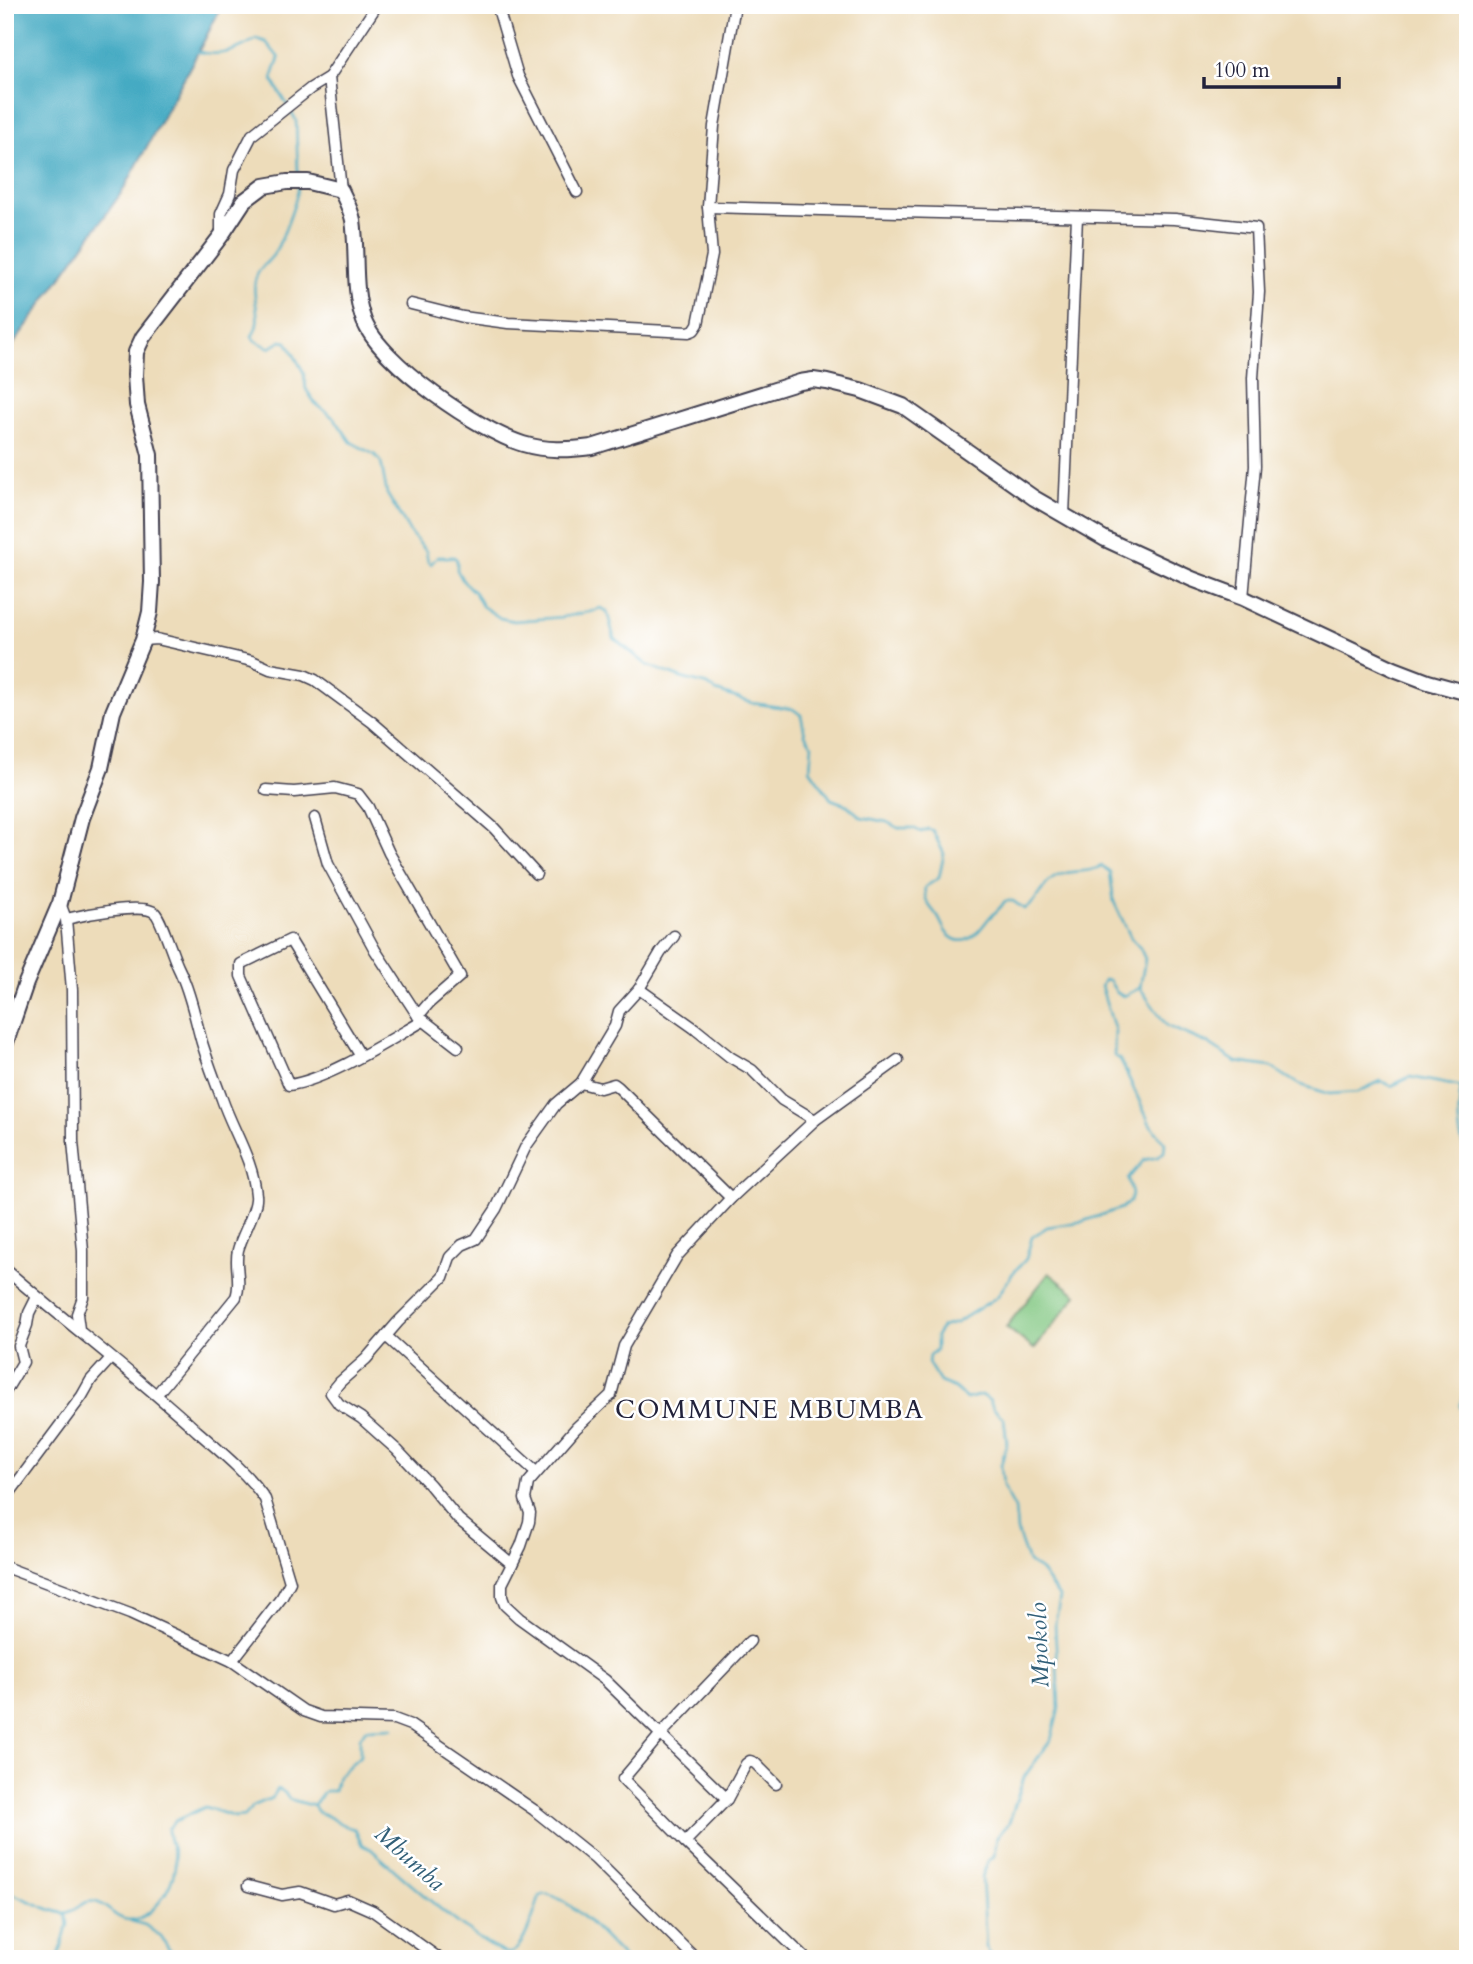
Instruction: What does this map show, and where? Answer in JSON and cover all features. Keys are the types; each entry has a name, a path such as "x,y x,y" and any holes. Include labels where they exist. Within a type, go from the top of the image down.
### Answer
{"main road":[{"path":"5,1045 26,983 60,903 82,818 100,768 113,712 143,640 150,612 150,455 137,405 136,352 143,337 221,236 244,201 264,186 308,182 341,190 352,218 358,289 365,322 377,342 426,388 475,421 521,443 557,451 592,447 800,382 827,382 860,390 903,406 984,464 1105,539 1192,579 1242,598 1394,669 1468,693"}],"street":[{"path":"221,236 221,214 230,194 234,170 252,135 329,77 377,5"},
{"path":"496,5 518,76 577,192"},
{"path":"411,304 463,317 508,323 689,332 694,330 698,324 712,255 708,207 714,126 735,5"},
{"path":"329,77 341,190"},
{"path":"708,207 1175,219 1252,226 1257,230 1259,292 1253,378 1255,466 1242,598"},
{"path":"1064,515 1077,217"},
{"path":"143,640 157,639 244,659 270,669 304,675 315,680 372,722 494,828 536,874"},
{"path":"266,790 294,792 335,788 358,794 368,807 389,853 460,976 429,1003 421,1019 360,1055 307,1083 289,1085 242,976 241,964 290,940 360,1055"},
{"path":"315,818 328,864 355,916 421,1019 458,1047"},
{"path":"60,903 66,919 72,990 73,1141 83,1251 83,1297 77,1314 79,1329"},
{"path":"66,919 92,912 147,909 158,916 169,949 184,980 223,1102 247,1156 256,1195 256,1204 238,1251 236,1262 240,1287 236,1297 157,1394"},
{"path":"512,1564 458,1519 397,1450 361,1418 335,1400 331,1393 443,1277 450,1257 462,1245 476,1239 496,1209 531,1138 556,1104 581,1083 615,1026 620,1011 639,989 674,936"},
{"path":"639,989 730,1057 752,1070 782,1100 815,1120"},
{"path":"727,1799 605,1680 505,1605 502,1584 529,1522 530,1513 525,1499 528,1483 576,1428 611,1395 624,1346 677,1256 731,1198 815,1120 898,1060"},
{"path":"581,1083 593,1087 614,1084 618,1087 731,1198"},
{"path":"5,1269 157,1394 261,1493 270,1509 289,1576 288,1588 232,1661"},
{"path":"5,1392 23,1362 19,1346 37,1297"},
{"path":"386,1336 536,1472"},
{"path":"5,1499 91,1380 111,1358"},
{"path":"5,1567 130,1614 232,1661 304,1711 321,1717 394,1719 411,1725 534,1810 594,1858 696,1959"},
{"path":"750,1641 661,1734 623,1779 806,1959"},
{"path":"685,1842 727,1799 750,1761 776,1784"},
{"path":"248,1886 282,1895 300,1892 334,1904 348,1900 373,1911 440,1959"}],"green space":[{"path":"1049,1273 1077,1295 1034,1349 1006,1327"}],"water":[{"path":"5,5 222,5 124,189 5,356"}],"waterway":[{"path":"195,51 220,53 235,50 256,39 266,42 279,58 272,79 296,120 298,175"},
{"path":"298,186 293,209 278,246 255,281 257,321 252,336 254,340 270,348 281,341 287,342 304,373 306,389 315,403 335,419 351,442 375,455 381,462 387,494 411,534 426,551 428,562 431,564 437,557 454,557 463,581 475,593 482,606 500,618 514,621 563,617 600,608 607,611 614,638 647,665 752,703 793,709 801,715 805,734 812,745 810,769 831,799 847,805 861,817 887,822 898,828 933,831 944,854 939,878 925,887 925,896 946,932 954,939 960,941 971,938 1005,901 1013,901 1024,909 1033,903 1054,878 1102,866 1110,872 1114,902 1131,938 1145,959 1140,988 1167,1026 1207,1043 1236,1062 1271,1067 1298,1084 1330,1094 1358,1092 1381,1081 1391,1086 1410,1077 1468,1088"},
{"name":"Mpokolo","path":"994,1959 986,1947 982,1877 988,1861 994,1856 997,1837 1009,1823 1024,1777 1051,1740 1059,1709 1055,1624 1060,1598 1041,1571 1028,1562 1017,1531 1015,1509 1003,1487 1001,1465 1007,1443 1004,1419 982,1395 966,1399 955,1388 940,1382 928,1363 929,1356 936,1350 936,1336 942,1327 956,1323 997,1297 1026,1259 1032,1237 1047,1227 1084,1221 1122,1208 1130,1201 1132,1194 1128,1179 1144,1160 1158,1157 1164,1152 1165,1143 1150,1124 1120,1059 1114,1056 1115,1031 1101,986 1104,980 1109,980 1117,993 1124,996 1140,988"},
{"path":"1461,1086 1460,1131 1468,1157"},
{"path":"1468,1376 1460,1406 1468,1424"},
{"path":"315,1804 325,1791 334,1791 338,1776 360,1756 360,1738 366,1729 393,1728"},
{"name":"Mbumba","path":"5,1891 61,1913 70,1912 91,1901 124,1919 138,1919 154,1908 170,1883 175,1861 168,1829 175,1821 205,1807 235,1817 245,1816 253,1806 272,1798 278,1789 289,1799 314,1806 318,1812 355,1829 362,1845 371,1849 463,1926 499,1950 510,1953 520,1945 540,1896 549,1895 572,1907 625,1959"},
{"path":"58,1959 68,1924 65,1913"},
{"path":"131,1921 145,1925 161,1937 170,1951 187,1959"}],"district":[{"name":"COMMUNE MBUMBA","path":"770,1409"}]}
